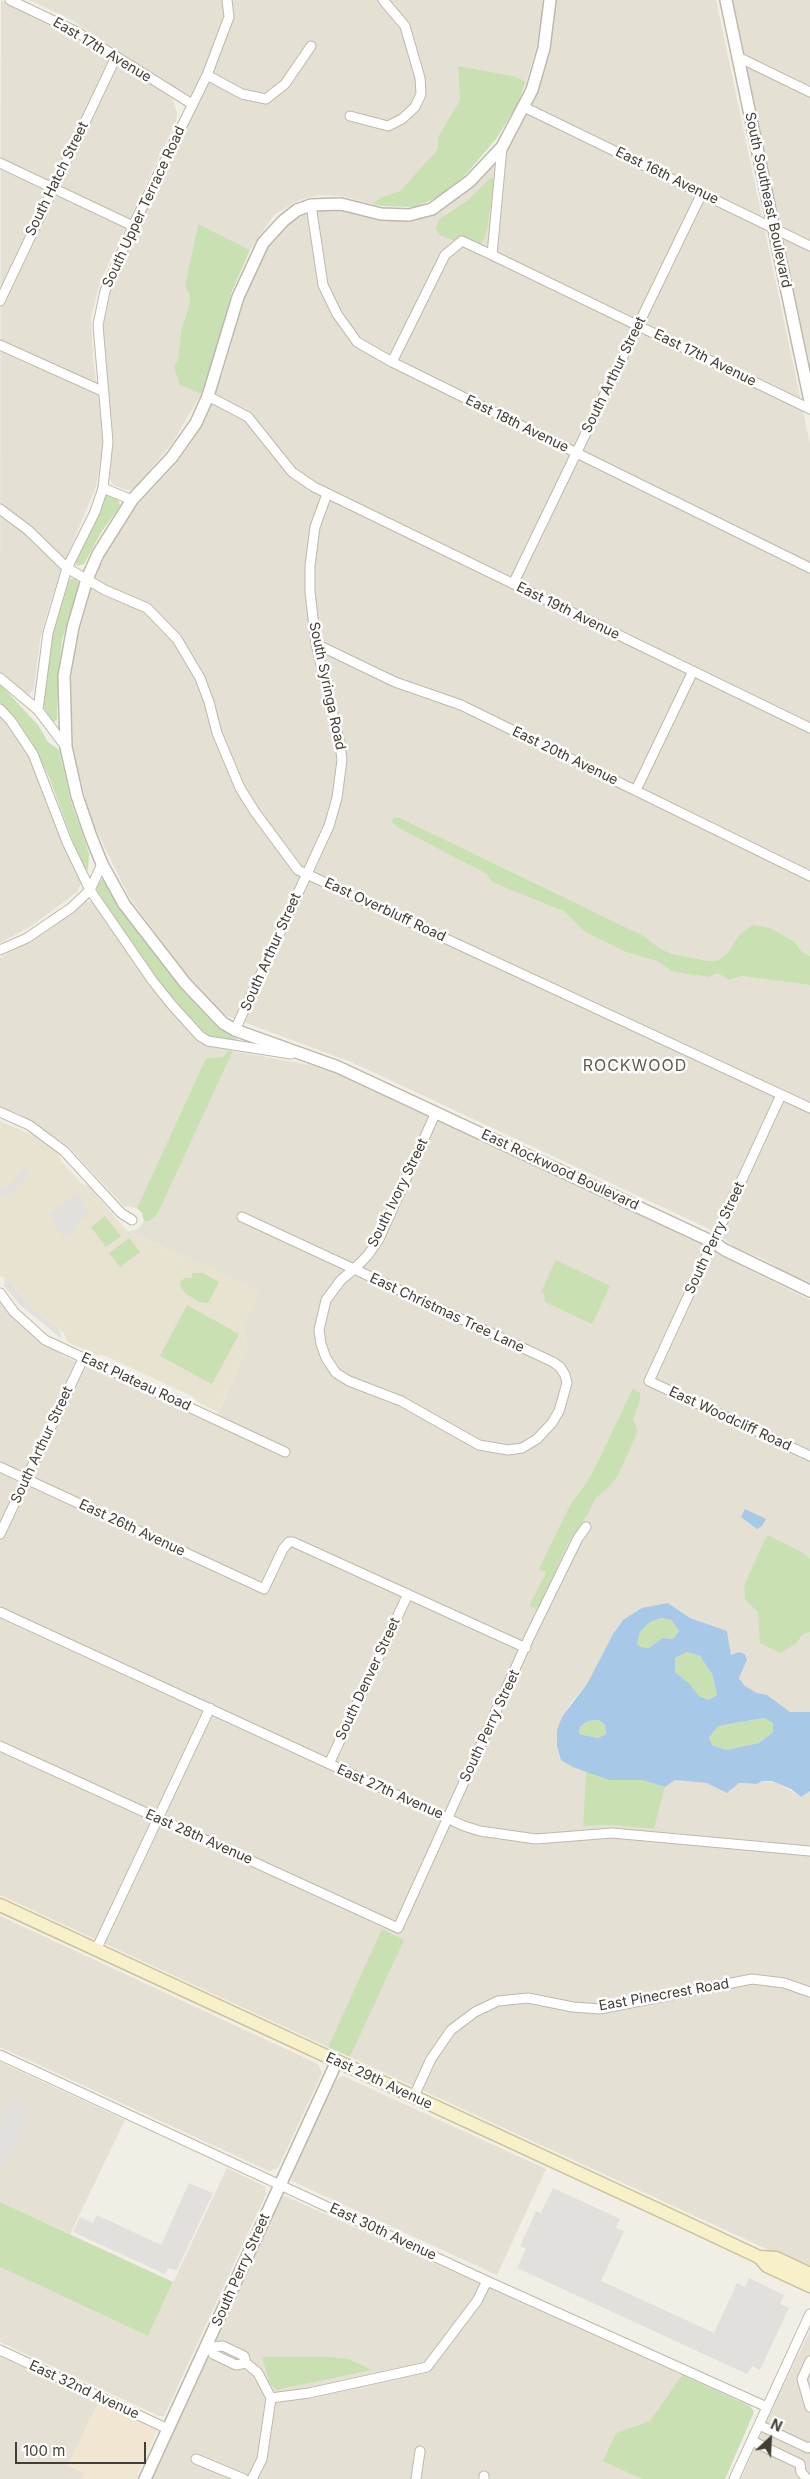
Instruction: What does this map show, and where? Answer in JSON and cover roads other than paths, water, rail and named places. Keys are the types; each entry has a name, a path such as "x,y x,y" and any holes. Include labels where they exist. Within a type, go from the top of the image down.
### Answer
{"main road":[{"name":"East 29th Avenue","path":"0,1905 759,2257 768,2266 810,2286"},
{"name":"East 29th Avenue","path":"759,2257 776,2258 810,2274"}],"street":[{"name":"East 17th Avenue","path":"10,0 77,32 192,104"},
{"name":"South Upper Terrace Road","path":"38,710 48,633 67,568 95,512 103,488 108,442 102,392 98,325 105,291 133,226 207,76 229,17 227,0"},
{"path":"311,205 341,204 381,214 409,215 432,209 470,181 502,148 524,107 543,53 550,0"},
{"name":"South Southeast Boulevard","path":"726,0 810,401"},
{"path":"350,116 388,126 402,119 416,108 421,94 420,78 405,26 384,1"},
{"path":"207,76 242,94 266,99 284,84 311,46"},
{"path":"738,57 810,92"},
{"name":"South Hatch Street","path":"0,301 52,188 116,58"},
{"name":"East 16th Avenue","path":"524,107 810,246"},
{"path":"492,255 502,148"},
{"path":"0,163 133,226"},
{"name":"South Arthur Street","path":"513,584 702,193"},
{"name":"East 18th Avenue","path":"311,205 323,284 337,314 357,342 392,362 810,568"},
{"name":"East Rockwood Boulevard","path":"311,205 297,210 263,243 238,298 208,396 185,441 132,500 98,554 73,626 64,676 66,747 77,796 102,864 124,904 173,968 215,1016 235,1030 338,1067 713,1242 725,1250 810,1291"},
{"name":"East 17th Avenue","path":"392,362 445,255 462,241 810,409"},
{"path":"0,345 102,392"},
{"name":"East 19th Avenue","path":"208,396 248,417 292,472 327,494 810,728"},
{"path":"103,488 132,500"},
{"name":"South Syringa Road","path":"306,874 329,826 337,798 342,760 332,705 316,644 310,592 310,566 315,526 327,494"},
{"path":"0,509 28,530 67,568 88,580"},
{"name":"East Overbluff Road","path":"88,580 146,608 177,639 200,678 209,702 217,733 240,788 295,867 306,874 810,1108"},
{"name":"East 20th Avenue","path":"316,644 395,682 461,705 810,876"},
{"path":"636,790 693,671"},
{"path":"0,678 38,710 66,747"},
{"name":"East Rockwood Boulevard","path":"0,709 11,721 34,754 67,842 90,890 152,980 200,1036 208,1041 222,1044 306,1056"},
{"path":"0,950 52,923 90,890 102,864"},
{"name":"South Arthur Street","path":"235,1030 306,874"},
{"name":"South Perry Street","path":"649,1381 781,1095"},
{"path":"0,1112 29,1125 64,1151 121,1213 132,1220"},
{"name":"South Ivory Street","path":"436,1112 379,1239 354,1269 333,1289 322,1314 319,1330 322,1344 326,1358 336,1373 360,1387 401,1401 479,1445 508,1450 522,1448"},
{"name":"East Christmas Tree Lane","path":"242,1217 560,1367 566,1375 567,1383 559,1411 552,1423 537,1440 522,1448"},
{"name":"East Plateau Road","path":"0,1293 14,1312 45,1340 285,1452"},
{"name":"South Arthur Street","path":"0,1534 84,1357"},
{"name":"East Woodcliff Road","path":"649,1381 810,1456"},
{"name":"East 26th Avenue","path":"0,1467 264,1589 283,1549 289,1542 297,1543 408,1594"},
{"name":"South Perry Street","path":"398,1928 529,1638 578,1538 586,1527"},
{"path":"408,1594 526,1648"},
{"name":"South Denver Street","path":"329,1764 408,1594"},
{"name":"East 27th Avenue","path":"0,1612 329,1764 480,1831 528,1838 612,1833 810,1851"},
{"path":"96,1950 210,1708"},
{"name":"East 28th Avenue","path":"0,1746 398,1928"},
{"name":"East Pinecrest Road","path":"414,2096 431,2059 451,2030 475,2012 498,2001 528,1998 573,2007 600,2009 752,1979 784,1983 810,1992"},
{"name":"East 30th Avenue","path":"0,2054 487,2281 767,2407"},
{"name":"South Perry Street","path":"145,2479 210,2346 280,2184 337,2062"},
{"path":"270,2398 309,2393 427,2367 477,2301 487,2281"},
{"path":"734,2479 810,2314"},
{"path":"210,2346 213,2354 236,2365 246,2363 258,2373 270,2398 262,2459 252,2479"},
{"name":"East 32nd Avenue","path":"0,2350 168,2429"},
{"path":"810,2361 802,2378 810,2407"},
{"path":"759,2425 809,2448 800,2464 801,2472 807,2479"},
{"path":"752,2441 800,2464"},
{"path":"416,2479 420,2451"},
{"path":"196,2459 244,2479"}],"water":[{"path":"745,1509 766,1519 762,1526 757,1529 741,1517"},
{"path":"668,1603 690,1618 727,1631 731,1655 739,1652 745,1654 747,1660 739,1678 745,1686 757,1693 767,1695 790,1712 810,1712 810,1791 801,1797 791,1789 772,1781 762,1781 757,1784 739,1783 727,1793 707,1783 675,1780 665,1787 642,1780 609,1780 573,1767 561,1760 557,1746 557,1730 562,1717 587,1684 613,1634 623,1620 642,1608","holes":["661,1618 671,1620 679,1631 673,1639 662,1638 649,1648 641,1647 637,1644 640,1632 650,1622","687,1652 700,1656 712,1674 717,1695 708,1700 699,1696 689,1683 675,1672 675,1658","764,1718 773,1723 773,1732 759,1743 726,1750 712,1745 709,1738 718,1726","599,1720 605,1725 606,1734 598,1738 579,1734 580,1727 588,1721"]}],"district":[{"name":"ROCKWOOD","path":"635,1066"}]}
